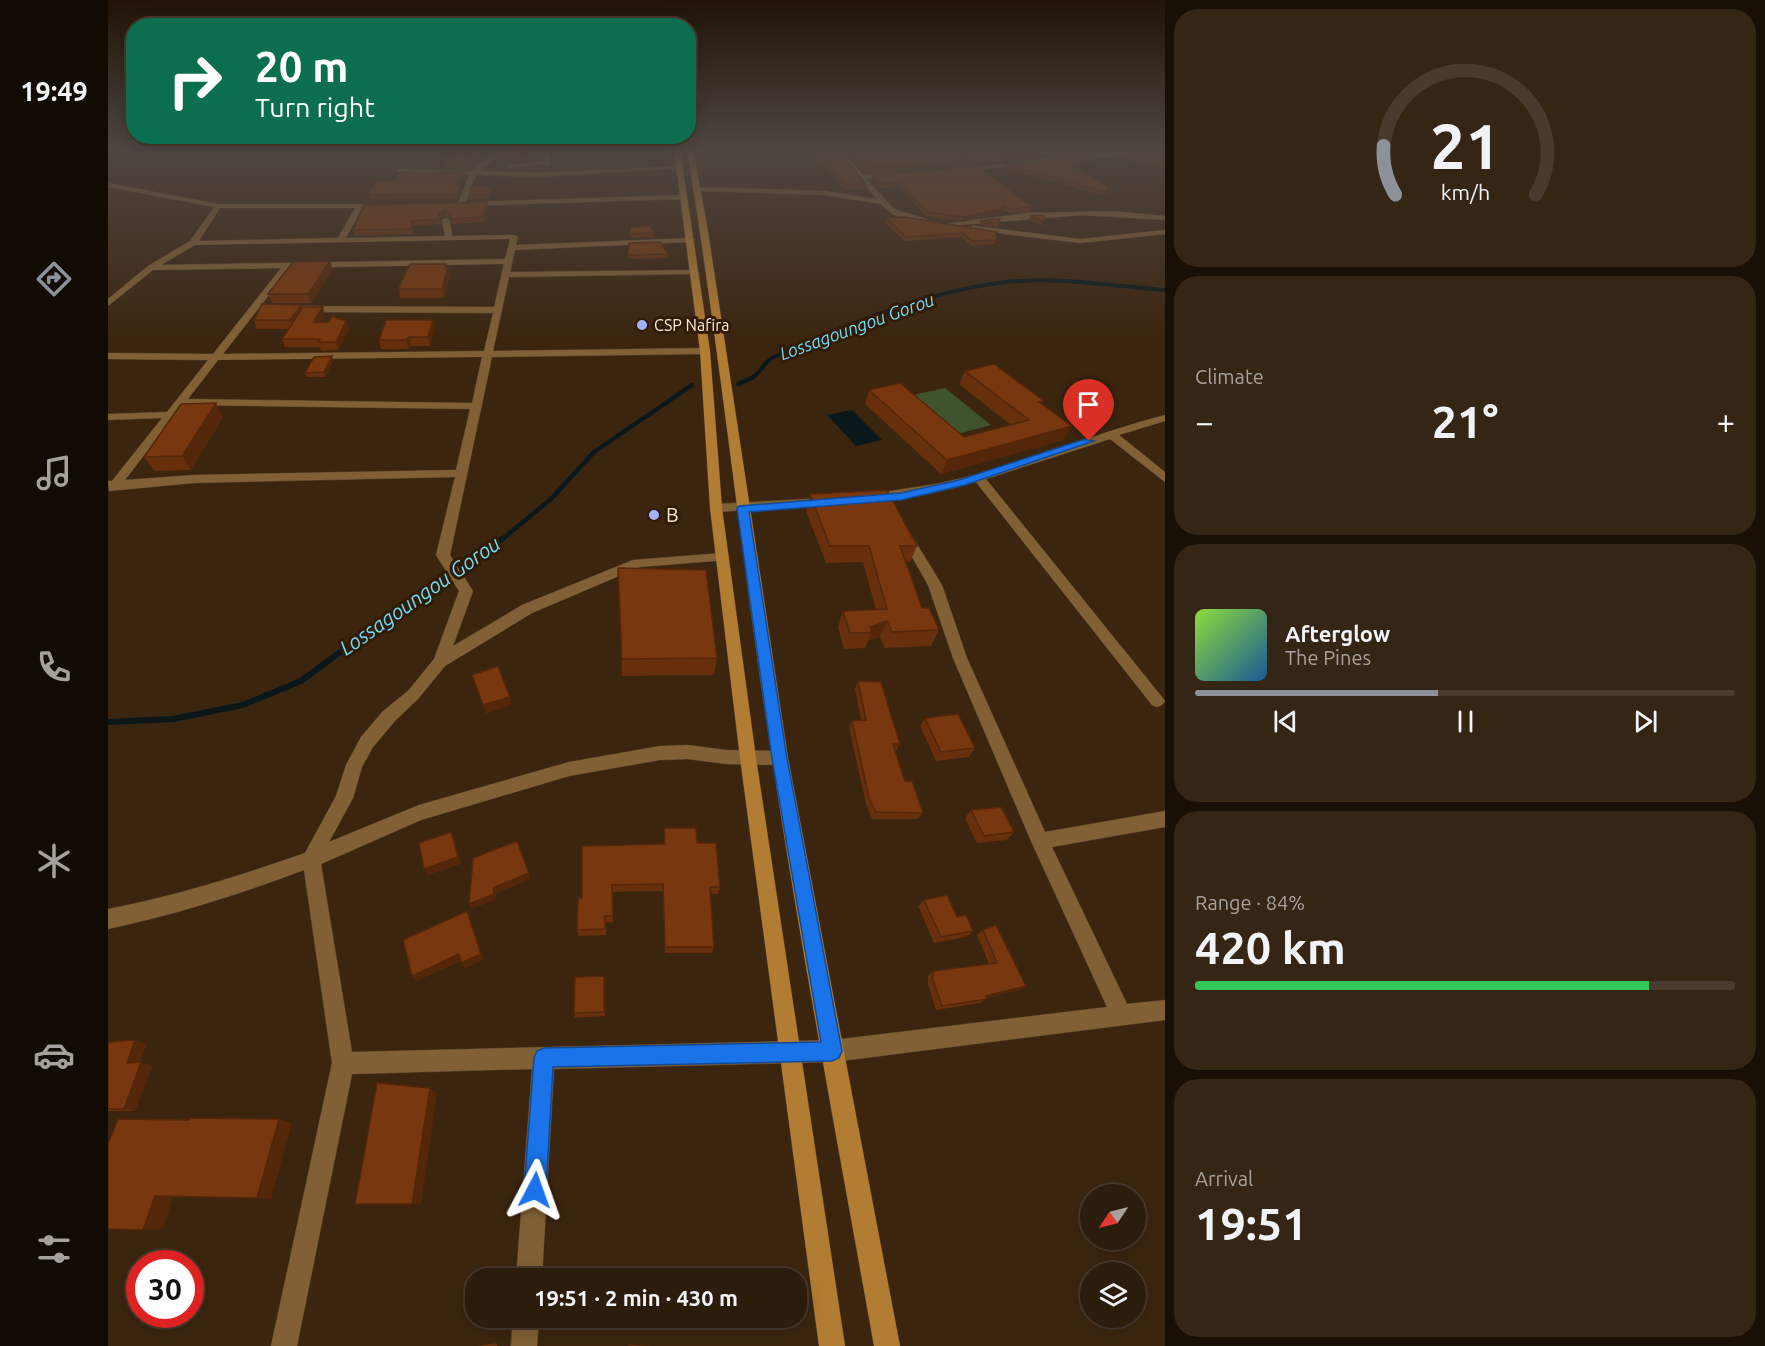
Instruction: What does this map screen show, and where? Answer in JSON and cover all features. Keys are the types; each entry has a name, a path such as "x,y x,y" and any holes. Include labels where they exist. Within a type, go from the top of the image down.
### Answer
{"main road":[{"path":"691,212 692,240 705,351 716,508 722,557 748,758 832,1346"},
{"path":"694,212 780,758 887,1346"}],"street":[{"path":"108,303 151,268 193,243 214,212"},
{"path":"341,240 357,212"},
{"path":"895,212 899,215 946,224 1080,241 1165,232"},
{"path":"1154,216 1165,213"},
{"path":"946,224 1025,216 1154,216 1165,218"},
{"path":"446,220 449,238"},
{"path":"193,243 514,237 442,555 466,591 440,662"},
{"path":"512,248 692,240"},
{"path":"151,268 509,261"},
{"path":"111,487 171,415 287,266"},
{"path":"506,275 695,272"},
{"path":"254,308 266,308"},
{"path":"289,309 498,310"},
{"path":"108,356 217,357 705,351"},
{"path":"181,402 476,406"},
{"path":"108,417 171,415"},
{"path":"890,507 901,496 979,477 1165,418"},
{"path":"1111,434 1165,478"},
{"path":"111,487 194,479 461,473"},
{"path":"979,477 1157,701"},
{"path":"861,499 890,507 935,585 960,658 1040,841 1121,1015"},
{"path":"716,508 837,501"},
{"path":"284,1346 343,1063 311,859 344,798 354,765 367,742 389,716 413,695 440,662 490,629 564,592 638,563 722,557"},
{"path":"108,919 152,910 245,884 419,813 569,769 660,753 688,752 748,758 780,758"},
{"path":"1040,841 1165,819"},
{"path":"343,1063 832,1051 1165,1010"},
{"path":"530,1268 544,1058"},
{"path":"524,1346 525,1328"}],"green space":[{"path":"945,388 991,425 954,435 909,396"}],"shaded area":[{"path":"852,410 882,440 856,446 827,415"}],"building":[{"path":"361,212 443,212 439,214 440,219 412,221 412,229 353,230"},
{"path":"446,212 484,212 483,217 452,219 450,213"},
{"path":"927,212 988,212 962,217"},
{"path":"1042,215 1045,218 1043,221 1030,216"},
{"path":"905,217 997,232 996,240 972,241 963,233 906,237 886,218"},
{"path":"1000,219 999,223 980,221"},
{"path":"650,226 655,233 630,234 630,227"},
{"path":"660,242 668,254 628,255 629,243"},
{"path":"330,261 308,294 268,294 293,262"},
{"path":"410,264 446,264 445,268 448,268 442,289 398,289"},
{"path":"262,304 301,305 290,320 254,320"},
{"path":"303,307 323,307 313,322 329,322 332,316 346,321 336,342 318,342 320,339 282,339"},
{"path":"386,320 433,320 428,337 379,340"},
{"path":"332,356 324,372 305,373 314,357"},
{"path":"994,364 1044,401 1039,402 1072,426 947,460 869,390 900,383 964,437 1029,420 965,371"},
{"path":"216,403 182,456 144,457 181,404"},
{"path":"887,490 917,546 900,546 922,608 929,608 939,630 892,632 887,621 870,627 872,633 850,633 843,611 887,609 869,546 830,546 810,494"},
{"path":"618,568 706,570 717,658 622,659"},
{"path":"498,666 510,697 483,705 472,675"},
{"path":"858,681 881,682 900,744 893,744 905,781 912,781 923,813 876,812 869,798 852,721 866,720"},
{"path":"958,714 975,748 941,752 925,718"},
{"path":"1001,807 1014,832 984,836 971,810"},
{"path":"664,828 696,828 697,843 716,843 720,887 710,887 714,947 665,947 663,884 612,885 613,916 605,916 605,929 577,930 578,898 582,898 582,846 665,844"},
{"path":"451,832 458,857 424,869 419,843"},
{"path":"517,841 529,873 493,888 494,894 469,904 473,858"},
{"path":"947,895 957,917 966,915 973,931 941,937 924,900"},
{"path":"467,911 481,954 461,963 459,954 412,976 403,940"},
{"path":"996,925 1026,986 986,996 987,999 942,1006 933,980 933,971 997,963 983,930"},
{"path":"604,976 604,1012 574,1013 575,977"},
{"path":"135,1040 127,1063 141,1062 124,1109 108,1109 108,1042"},
{"path":"377,1083 430,1088 412,1204 355,1204"},
{"path":"189,1118 279,1119 257,1198 155,1196 143,1230 108,1229 108,1144 118,1119 189,1120"}],"waterway":[{"name":"Lossagoungou Gorou","path":"751,378 771,359 802,345 862,320 957,291 1037,280 1073,281 1165,290"},
{"name":"Lossagoungou Gorou","path":"738,384 754,377"},
{"name":"Lossagoungou Gorou","path":"500,541 552,498 594,452 692,385"},
{"name":"Lossagoungou Gorou","path":"108,722 173,719 243,705 301,681 451,570 502,539"}],"place":[{"name":"CSP Nafira","path":"642,325"},
{"name":"B","path":"654,515"}],"route":[{"path":"535,1190 544,1058 832,1051 780,758 742,508 901,496 961,483 1089,441"}]}
